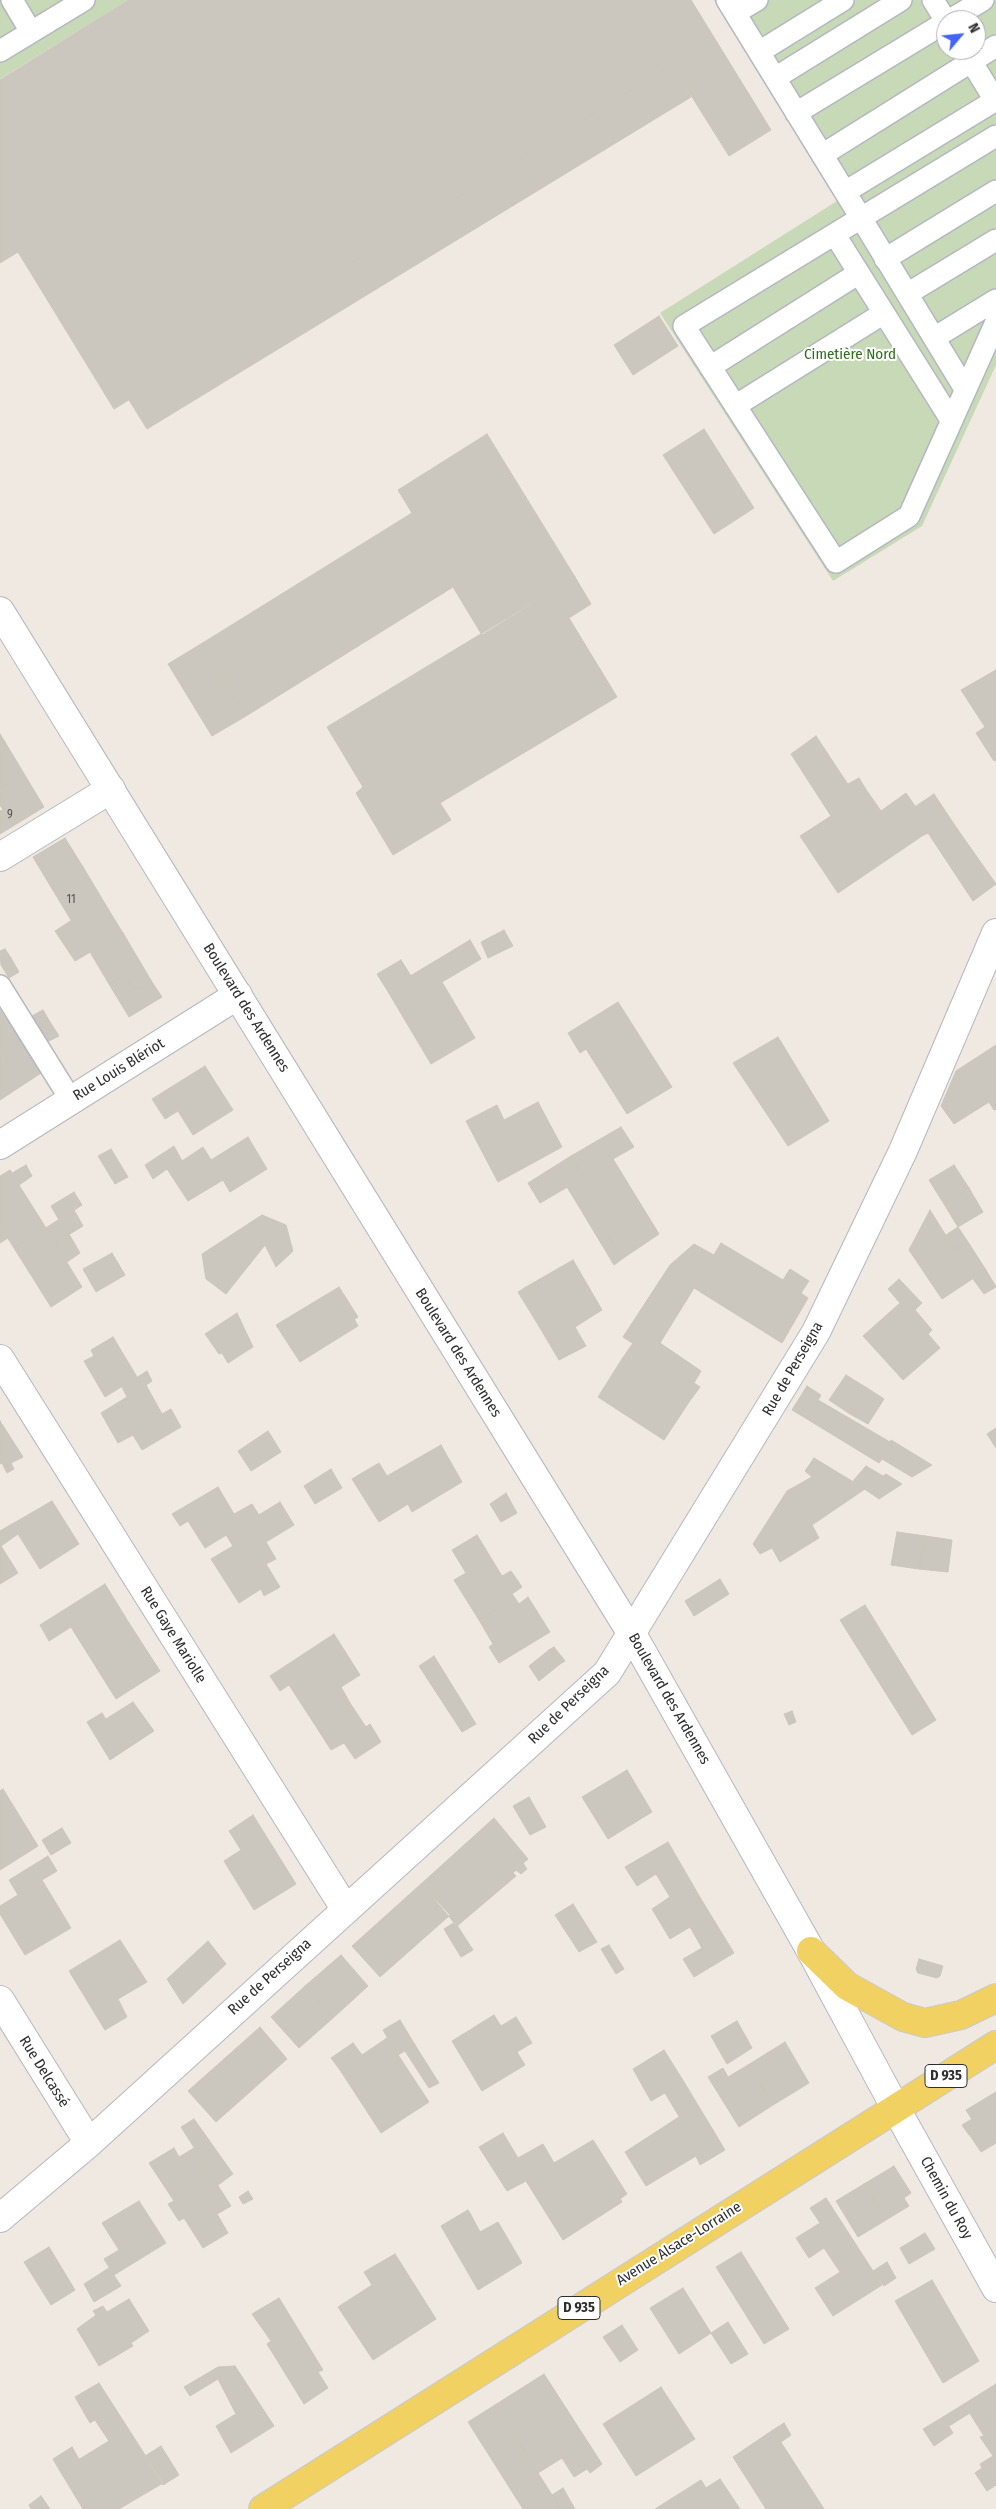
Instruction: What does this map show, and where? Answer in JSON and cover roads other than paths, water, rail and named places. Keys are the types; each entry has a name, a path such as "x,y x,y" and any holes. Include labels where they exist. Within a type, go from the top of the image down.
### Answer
{"main road":[{"path":"811,1951 847,1986 903,2018 925,2023 962,2015 996,1998"},
{"name":"Avenue Alsace-Lorraine","path":"263,2509 895,2107 996,2045"}],"street":[{"name":"Boulevard des Ardennes","path":"0,611 632,1634 811,1951 895,2107"},
{"path":"0,857 111,789"},
{"name":"Rue de Perseigna","path":"0,2218 89,2143 323,1928 346,1910 607,1672 816,1332 903,1151 996,933"},
{"name":"Rue Louis Blériot","path":"0,1145 238,994"},
{"name":"Rue Gaye Mariolle","path":"0,1359 346,1910"},
{"name":"Rue Delcassé","path":"0,2000 89,2143"},
{"name":"Chemin du Roy","path":"895,2107 996,2288"}],"lane":[{"path":"12,0 31,32"},
{"path":"0,51 84,0"},
{"path":"756,0 731,7 965,389"},
{"path":"759,52 843,0"},
{"path":"775,78 901,0"},
{"path":"966,10 983,0"},
{"path":"796,113 936,28"},
{"path":"822,155 961,60"},
{"path":"845,192 996,101 970,60"},
{"path":"996,136 684,326 836,562 908,516 996,322"},
{"path":"886,259 996,191"},
{"path":"835,235 951,420"},
{"path":"907,294 996,240"},
{"path":"710,367 859,273"},
{"path":"934,338 996,300"},
{"path":"735,406 884,313"},
{"path":"0,986 71,1100"}],"park label":[{"name":"Cimetière Nord","path":"850,355"}]}
